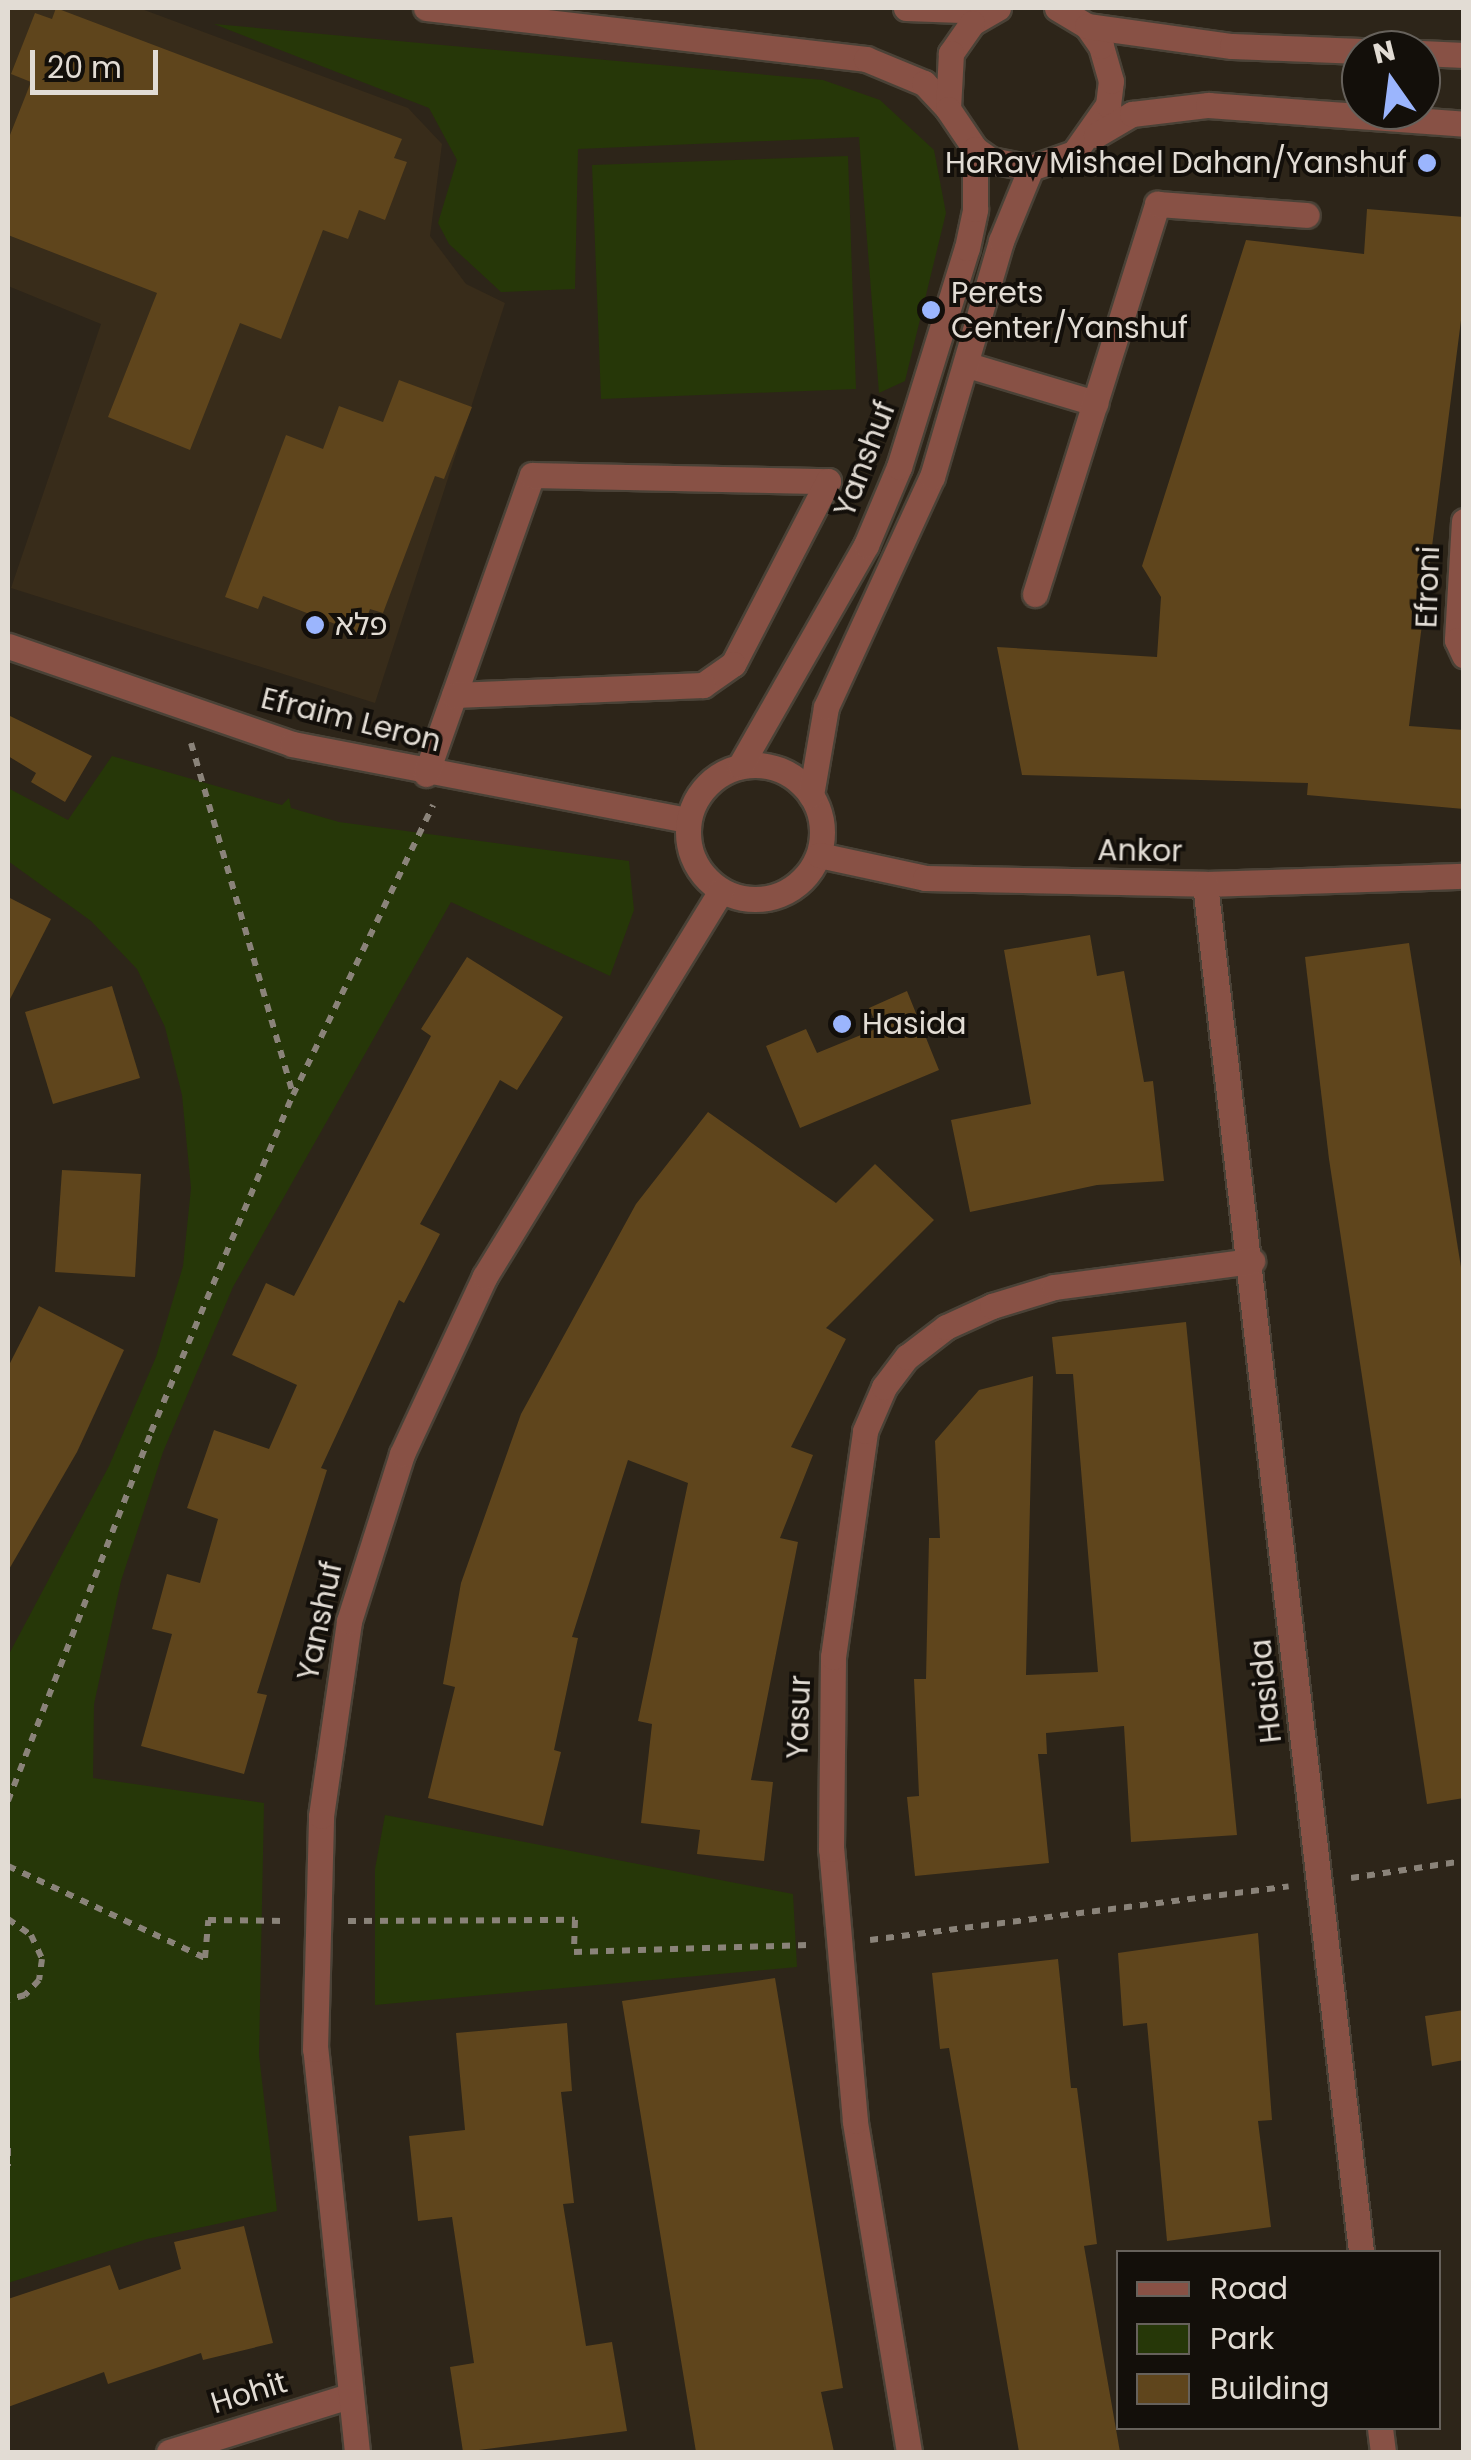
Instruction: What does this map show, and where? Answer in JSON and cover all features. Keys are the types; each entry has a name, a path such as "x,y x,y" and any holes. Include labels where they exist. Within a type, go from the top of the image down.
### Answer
{"street":[{"path":"426,8 866,58 924,83 948,109 975,149 991,160 1031,168 1064,159 1132,114 1208,106 1464,124"},
{"path":"906,8 994,9"},
{"path":"1057,8 1087,26 1232,46 1341,50"},
{"path":"948,109 951,52 994,9"},
{"path":"1087,26 1106,57 1111,80 1108,106 1091,138"},
{"name":"Yanshuf","path":"740,766 866,545 899,467 967,248 975,209 975,149"},
{"path":"811,795 826,707 932,476 968,366 1002,241 1031,168"},
{"path":"1035,594 1157,204 1307,215"},
{"path":"968,366 1095,403"},
{"path":"436,776 454,695 532,475 828,480 734,664 703,685 454,695"},
{"name":"Efroni","path":"1464,521 1457,640 1464,655"},
{"name":"Efraim Leron","path":"8,646 292,744 436,776 688,820"},
{"path":"740,766 779,769 811,795 820,814 819,855 796,886 778,896 759,900 721,891 693,860 688,820 706,785 740,766"},
{"name":"Ankor","path":"819,855 926,878 1205,884 1464,876"},
{"name":"Hasida","path":"1205,884 1252,1261 1361,2250"},
{"name":"Yanshuf","path":"357,2452 314,2049 321,1816 349,1622 402,1454 532,1191 721,891"},
{"name":"Yasur","path":"909,2452 855,2122 831,1849 834,1657 865,1432 884,1386 907,1358 946,1327 992,1306 1054,1287 1252,1261"},
{"name":"Hohit","path":"169,2452 349,2396"}],"path":[{"path":"181,708 293,1095"},
{"path":"8,1801 151,1432 293,1095 436,776"},
{"path":"8,1866 205,1958 208,1920 574,1920 574,1952 840,1944 1464,1861"},
{"path":"8,1919 31,1936 42,1959 40,1980 25,1995 8,2000"},
{"path":"8,2148 8,2166"}],"shaded area":[{"path":"8,8 139,8 408,108 442,144 430,236 466,284 505,303 375,703 11,588 101,324 8,286"}],"green space":[{"path":"214,24 823,80 880,100 934,150 946,213 905,381 879,393 859,137 578,149 575,289 501,292 449,244 438,223 457,160 429,108"},
{"path":"848,156 856,389 601,399 592,165"},
{"path":"112,756 282,805 289,798 291,808 339,822 629,861 634,910 610,976 451,902 233,1287 163,1452 121,1581 94,1704 93,1778 264,1803 259,2055 277,2211 147,2239 8,2283 8,1656 109,1466 156,1357 183,1266 191,1188 182,1095 165,1027 137,969 91,921 8,861 8,788 68,820"},
{"path":"385,1815 793,1894 797,1967 375,2005 375,1869"}],"building":[{"path":"56,8 402,139 394,158 407,162 385,220 359,210 348,239 323,230 281,339 240,323 190,450 108,417 157,293 8,235 8,140 31,82 11,74 35,13 52,19"},
{"path":"1367,209 1464,217 1464,297 1409,726 1464,730 1464,809 1307,795 1308,783 1022,775 997,647 1157,657 1161,597 1142,566 1246,240 1364,254"},
{"path":"399,380 472,407 444,479 435,476 383,613 370,609 361,634 263,596 258,609 225,597 286,435 323,449 339,406 383,422"},
{"path":"8,715 92,756 65,802 31,782 36,773 8,756"},
{"path":"8,897 51,919 8,1003"},
{"path":"1090,935 1097,976 1124,971 1144,1082 1153,1081 1164,1181 1097,1185 970,1212 951,1120 1031,1104 1004,950"},
{"path":"1409,943 1464,1286 1464,1798 1427,1804 1329,1159 1305,957"},
{"path":"467,957 563,1017 517,1090 500,1080 420,1224 440,1234 404,1303 399,1300 321,1468 327,1470 257,1693 267,1695 244,1774 141,1746 172,1634 152,1629 167,1574 200,1583 218,1519 187,1508 214,1430 269,1449 297,1385 232,1355 266,1283 294,1296 431,1036 421,1029"},
{"path":"112,986 140,1078 53,1104 25,1012"},
{"path":"907,991 939,1070 800,1128 766,1046 806,1029 817,1053 878,1028 869,1008"},
{"path":"708,1112 836,1203 875,1164 934,1220 826,1328 846,1339 791,1447 813,1455 780,1538 798,1542 751,1780 773,1782 764,1861 697,1854 700,1830 641,1823 652,1724 638,1721 688,1483 628,1460 572,1637 578,1638 554,1750 561,1752 543,1826 428,1798 455,1687 443,1684 461,1583 521,1414 636,1204"},
{"path":"62,1170 141,1174 135,1277 55,1272"},
{"path":"39,1306 124,1350 77,1452 8,1571 8,1367"},
{"path":"1186,1322 1237,1835 1131,1842 1124,1726 1046,1733 1047,1754 1038,1754 1049,1863 915,1876 907,1797 919,1796 914,1679 926,1679 929,1538 940,1538 935,1441 979,1390 1033,1376 1026,1675 1098,1672 1073,1374 1056,1374 1052,1337"},
{"path":"1258,1933 1272,2120 1258,2121 1271,2227 1167,2241 1147,2023 1123,2026 1118,1953"},
{"path":"1058,1959 1071,2088 1077,2088 1097,2244 1084,2246 1120,2452 1019,2452 949,2048 940,2049 932,1973"},
{"path":"775,1978 843,2388 821,2392 834,2452 696,2452 622,2001"},
{"path":"1464,2010 1464,2060 1432,2066 1425,2016"},
{"path":"567,2023 572,2091 561,2092 574,2203 563,2204 586,2346 612,2342 627,2431 463,2452 450,2367 474,2363 452,2217 418,2221 409,2136 465,2130 456,2033"},
{"path":"244,2226 273,2343 203,2360 201,2353 108,2384 104,2372 8,2407 8,2299 110,2265 119,2290 181,2269 174,2242"}],"place":[{"name":"HaRav Mishael Dahan/Yanshuf","path":"1427,163"},
{"name":"Perets Center/Yanshuf","path":"931,310"},
{"name":"פלא","path":"315,625"},
{"name":"Hasida","path":"842,1024"}]}
